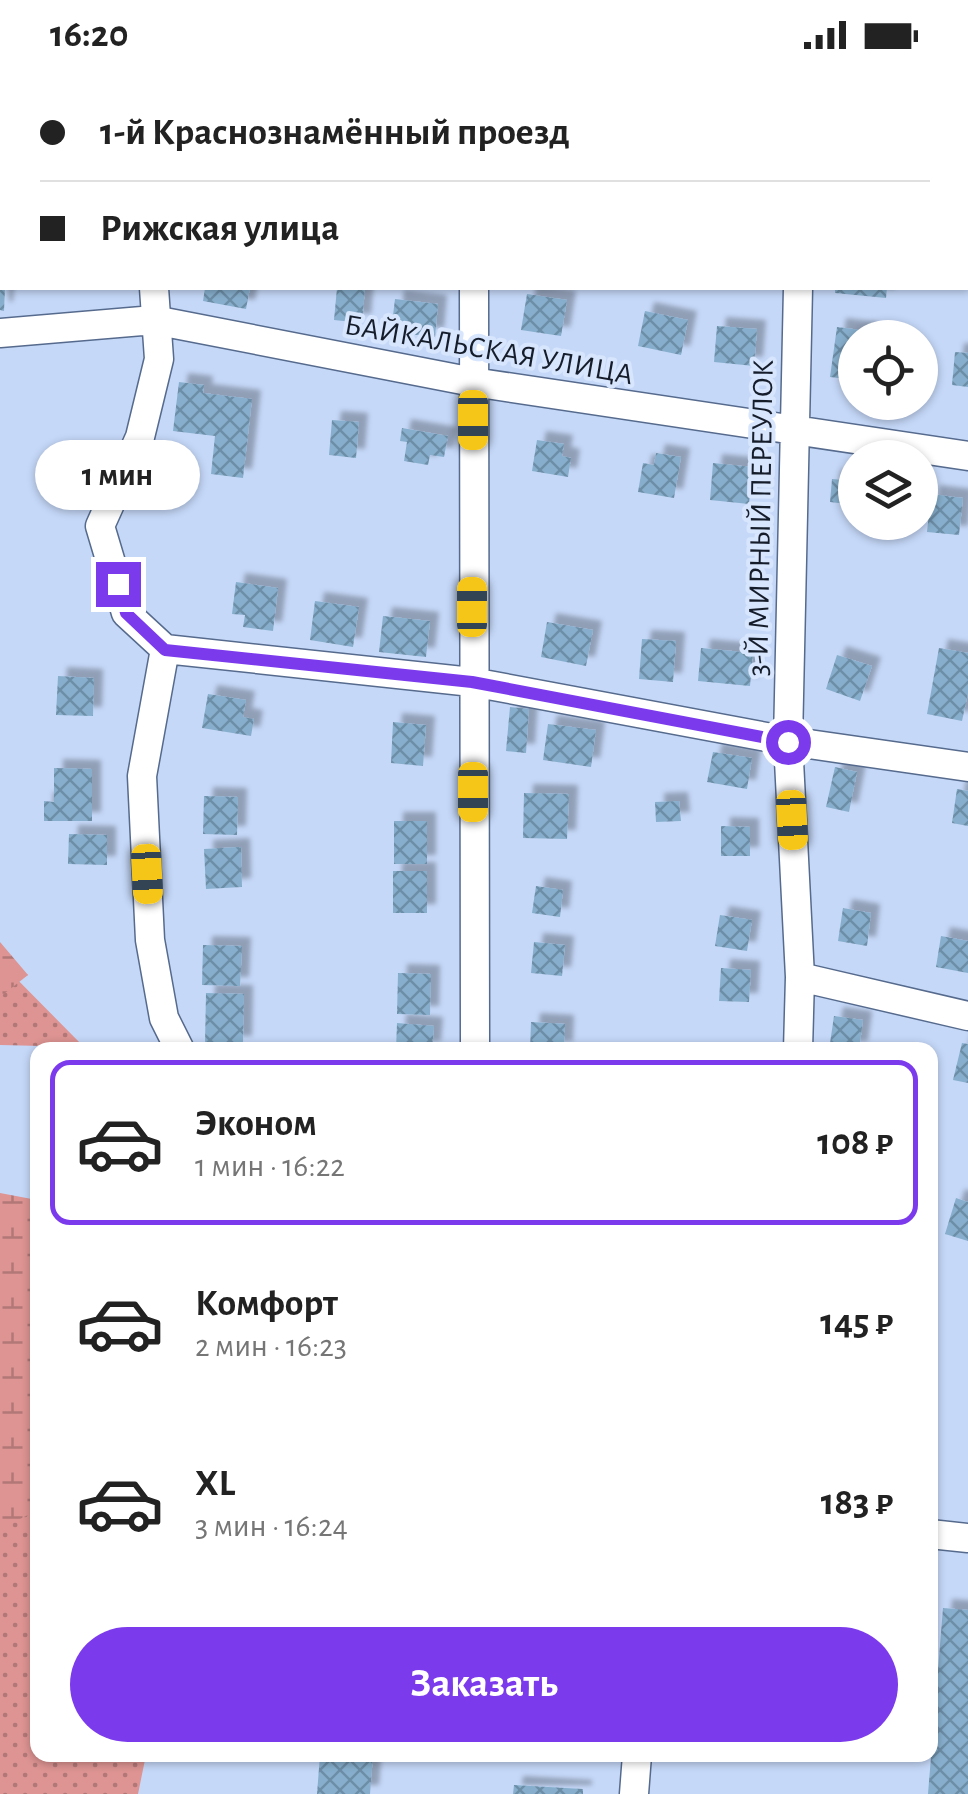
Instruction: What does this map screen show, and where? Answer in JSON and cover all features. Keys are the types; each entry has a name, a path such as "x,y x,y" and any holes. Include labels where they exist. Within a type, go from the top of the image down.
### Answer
{"street":[{"path":"154,290 160,358 140,436 100,526 126,613 165,650 472,682 788,742 968,767"},
{"path":"474,290 475,1042"},
{"name":"3-Й МИРНЫЙ ПЕРЕУЛОК","path":"798,290 788,742 800,977 798,1042"},
{"name":"БАЙКАЛЬСКАЯ УЛИЦА","path":"0,333 154,320 474,382 968,456"},
{"path":"165,650 142,776 150,940 164,1018 176,1042"},
{"path":"800,977 968,1016"},
{"path":"938,1535 968,1538"},
{"path":"634,1794 636,1762"}],"green space":[{"path":"0,942 28,975 0,997"},
{"path":"0,962 79,1042 0,1045"},
{"path":"0,1193 30,1199 30,1514 0,1529"},
{"path":"0,1194 30,1200 30,1762 145,1762 138,1794 0,1794"}],"building":[{"path":"0,290 5,290 4,311 0,310"},
{"path":"205,290 250,290 246,309 203,301"},
{"path":"337,290 365,290 362,323 334,320"},
{"path":"835,290 887,290 886,298"},
{"path":"527,294 567,300 561,336 521,330"},
{"path":"395,299 438,304 435,337 391,332"},
{"path":"645,311 688,320 681,355 638,346"},
{"path":"717,326 757,329 754,366 714,362"},
{"path":"837,327 838,327 838,378 830,377"},
{"path":"955,352 968,353 968,387 952,385"},
{"path":"179,382 204,385 203,393 252,399 243,478 211,474 215,436 173,431"},
{"path":"332,420 359,422 356,458 329,455"},
{"path":"402,428 448,436 444,457 430,455 428,465 404,461 407,442 400,441"},
{"path":"537,440 564,444 562,456 571,458 568,477 532,471"},
{"path":"656,453 681,457 674,498 638,492 643,463 654,465"},
{"path":"713,463 752,467 749,504 710,500"},
{"path":"832,479 838,480 838,503 830,502"},
{"path":"938,495 963,498 959,535 938,533"},
{"path":"236,582 278,588 273,631 243,627 245,615 232,614"},
{"path":"315,601 359,607 353,647 310,640"},
{"path":"383,616 430,621 426,657 379,652"},
{"path":"547,622 593,630 586,666 541,657"},
{"path":"642,639 676,641 673,682 639,679"},
{"path":"701,648 753,653 750,686 698,681"},
{"path":"939,648 968,653 968,693 962,721 927,714"},
{"path":"837,655 872,666 860,701 826,689"},
{"path":"58,676 94,678 93,716 56,715"},
{"path":"208,694 246,700 243,717 254,719 251,736 202,728"},
{"path":"510,707 529,709 526,753 506,751"},
{"path":"393,722 426,725 423,766 391,763"},
{"path":"548,724 596,730 591,767 543,760"},
{"path":"713,752 752,758 747,789 707,782"},
{"path":"835,767 857,772 849,812 826,807"},
{"path":"54,768 92,769 92,821 44,821 44,801 54,802"},
{"path":"957,789 968,791 968,826 952,823"},
{"path":"524,793 569,794 567,839 523,838"},
{"path":"204,796 238,797 237,835 203,834"},
{"path":"679,801 681,821 656,822 655,802"},
{"path":"394,821 427,821 427,864 394,864"},
{"path":"721,826 750,827 750,856 721,856"},
{"path":"69,834 107,835 107,865 68,864"},
{"path":"241,847 242,887 206,889 204,849"},
{"path":"393,871 427,871 427,913 393,913"},
{"path":"536,886 563,890 560,917 532,913"},
{"path":"843,908 871,913 867,946 838,941"},
{"path":"720,915 752,920 747,951 715,946"},
{"path":"941,936 968,941 968,973 936,967"},
{"path":"534,942 565,945 562,976 531,973"},
{"path":"203,945 242,946 240,986 202,985"},
{"path":"721,968 751,970 749,1002 719,1001"},
{"path":"398,973 431,974 430,1015 397,1014"},
{"path":"206,993 244,994 243,1042 205,1042"},
{"path":"834,1016 863,1020 860,1042 830,1042"},
{"path":"531,1022 565,1024 564,1042 530,1042"},
{"path":"397,1023 434,1026 433,1042 396,1042"},
{"path":"962,1043 968,1044 968,1083 953,1080"},
{"path":"956,1198 968,1202 968,1241 945,1234"},
{"path":"943,1608 968,1610 968,1794 928,1794 931,1762 938,1762"},
{"path":"319,1762 372,1762 370,1794 317,1794"},
{"path":"514,1785 583,1789 583,1794 513,1794"}],"route":[{"path":"118,584 126,613 165,650 472,682 788,742"}]}
